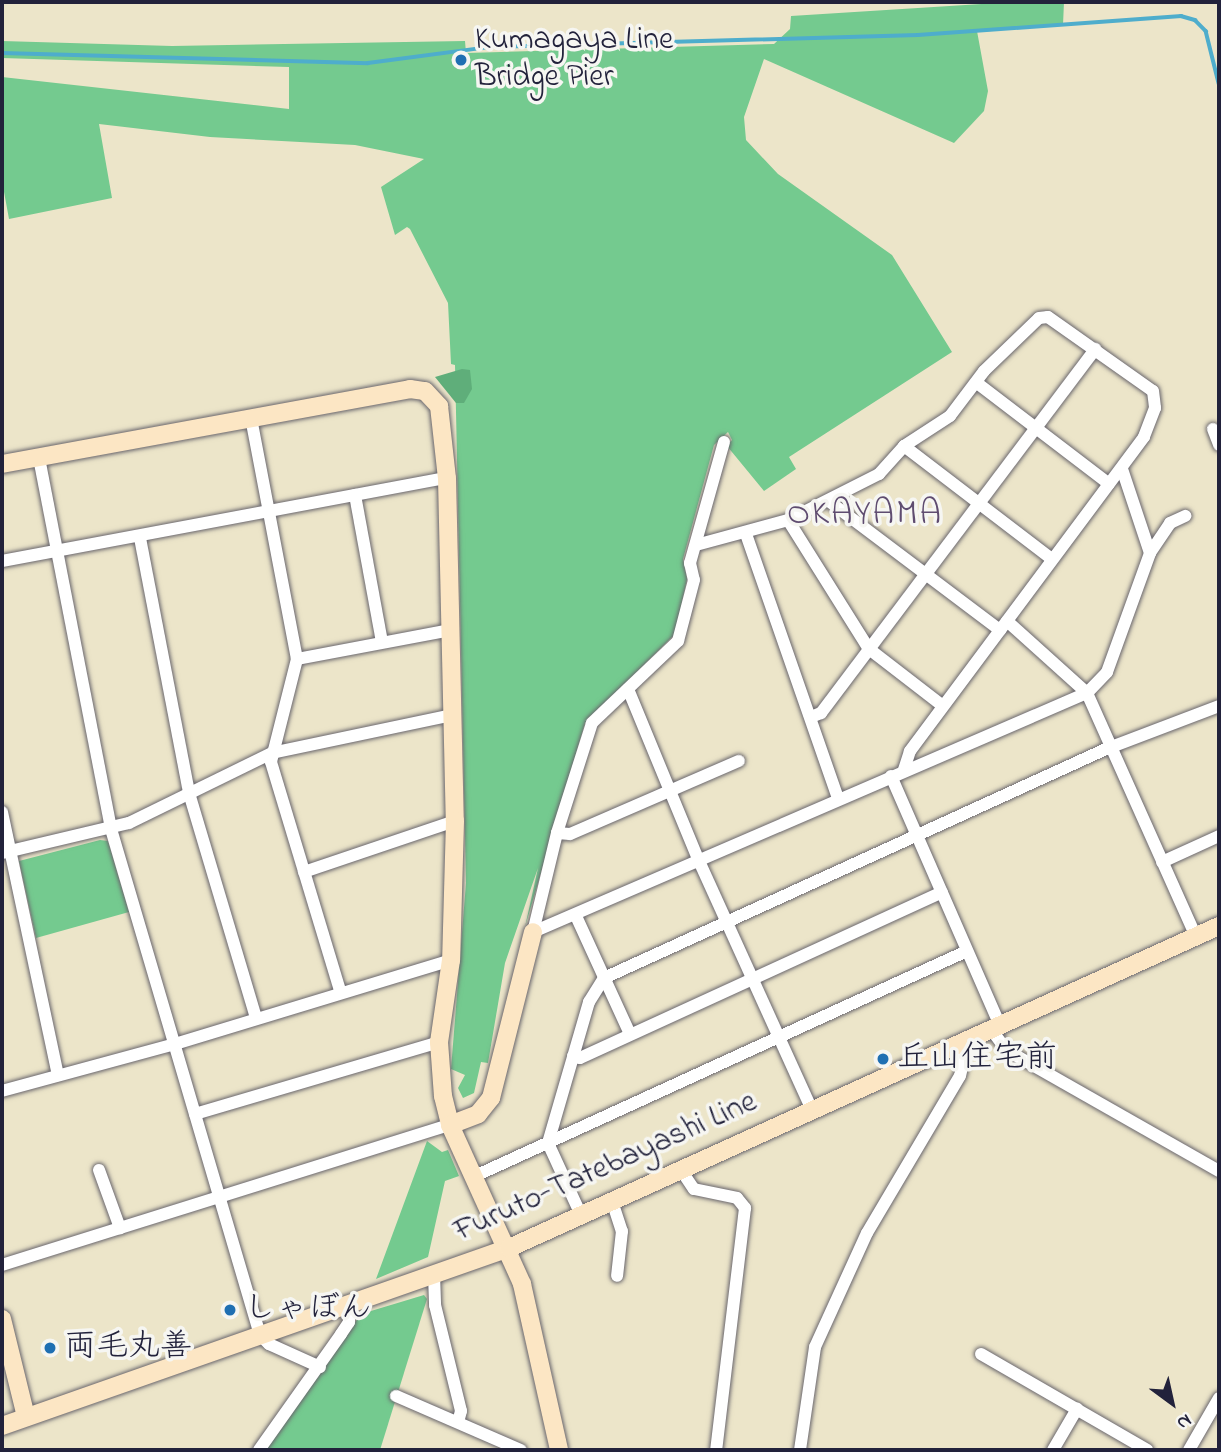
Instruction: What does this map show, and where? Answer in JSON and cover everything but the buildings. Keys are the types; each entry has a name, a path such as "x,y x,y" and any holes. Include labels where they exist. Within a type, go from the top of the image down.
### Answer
{"street":[{"path":"696,545 746,534 788,520 830,502 878,474 904,446 950,416 977,383 1039,318 1048,317 1095,349 1157,398 1152,421 1122,469 943,706 904,760 904,770"},
{"path":"811,717 821,713 1095,349"},
{"path":"977,383 1109,484"},
{"path":"2,464 410,388 425,391 443,414 447,478 455,821 451,960 439,1042 450,1125 509,1248 522,1284 559,1450"},
{"path":"251,418 297,659 271,762 340,991"},
{"path":"1213,429 1219,445"},
{"path":"2,1265 478,1114 491,1098 557,833 592,723 678,641 694,580 690,563 724,442"},
{"path":"904,446 1052,559"},
{"path":"39,458 111,829 260,1335 269,1344 320,1367"},
{"path":"1122,469 1150,553"},
{"path":"2,561 140,538 447,478"},
{"path":"355,495 382,642"},
{"path":"830,502 927,575 1004,626 1087,693 1196,937"},
{"path":"533,932 576,916 838,798 1087,693 1107,672 1150,553 1170,523 1185,516"},
{"path":"788,520 869,649 943,706"},
{"path":"746,534 838,798"},
{"path":"140,538 189,793 256,1018"},
{"path":"297,659 451,630"},
{"path":"628,689 699,861 812,1110"},
{"path":"581,1215 548,1143 589,1002 604,978 1111,747 1219,706"},
{"path":"6,852 111,829 272,753 453,715"},
{"path":"557,833 570,834 739,761"},
{"path":"891,776 967,951 1006,1049 1219,1171"},
{"path":"2,812 6,852 58,1075"},
{"path":"304,872 455,821"},
{"path":"1162,862 1219,836"},
{"path":"573,1056 630,1034 942,892"},
{"path":"576,916 630,1034"},
{"name":"Furuto-Tatebayashi Line","path":"2,1426 509,1248 1219,926"},
{"path":"475,1176 967,951"},
{"path":"2,1091 175,1044 340,991 451,960"},
{"path":"195,1114 439,1042"},
{"path":"800,1450 816,1348 867,1233 960,1076 963,1063 955,1046"},
{"path":"99,1170 120,1228"},
{"path":"681,1170 694,1189 737,1198 745,1208 716,1450"},
{"path":"612,1201 622,1231 617,1276"},
{"path":"434,1274 435,1305 461,1411 458,1422"},
{"path":"259,1450 320,1367 349,1322 349,1303"},
{"path":"2,1320 26,1417"},
{"path":"981,1354 1147,1450"},
{"path":"396,1396 521,1450"},
{"path":"1189,1450 1219,1398"},
{"path":"1053,1450 1077,1409"}],"green space":[{"path":"1013,2 1064,2 1063,25 977,31 988,91 984,111 954,143 764,59 744,117 746,140 778,174 892,255 952,352 789,457 796,469 764,491 727,446 732,440 728,432 714,445 683,559 687,579 675,634 585,723 525,927 538,868 505,963 488,1063 481,1062 474,1093 463,1098 458,1088 465,1075 451,1069 466,883 455,365 451,364 448,303 410,229 407,227 395,235 381,187 424,159 355,145 210,137 99,124 112,198 9,219 2,181 2,77 289,109 289,67 2,58 2,41 172,46 465,41 466,53 774,44 790,29 791,16"},
{"path":"462,369 470,370 472,389 464,403 456,403 435,377"},
{"path":"100,840 108,841 129,912 36,938 19,861"},
{"path":"427,1141 442,1152 448,1150 459,1176 445,1181 428,1257 376,1279"},
{"path":"424,1295 427,1299 380,1450 265,1450 361,1314"}],"waterway":[{"path":"2,53 368,63 490,47 918,35 1181,16 1195,20 1206,31 1219,83"}],"place":[{"name":"Kumagaya Line Bridge Pier","path":"461,60"},
{"name":"丘山住宅前","path":"883,1059"},
{"name":"しゃぼん","path":"230,1310"},
{"name":"両毛丸善","path":"50,1348"}],"district":[{"name":"OKAYAMA","path":"865,515"}]}
